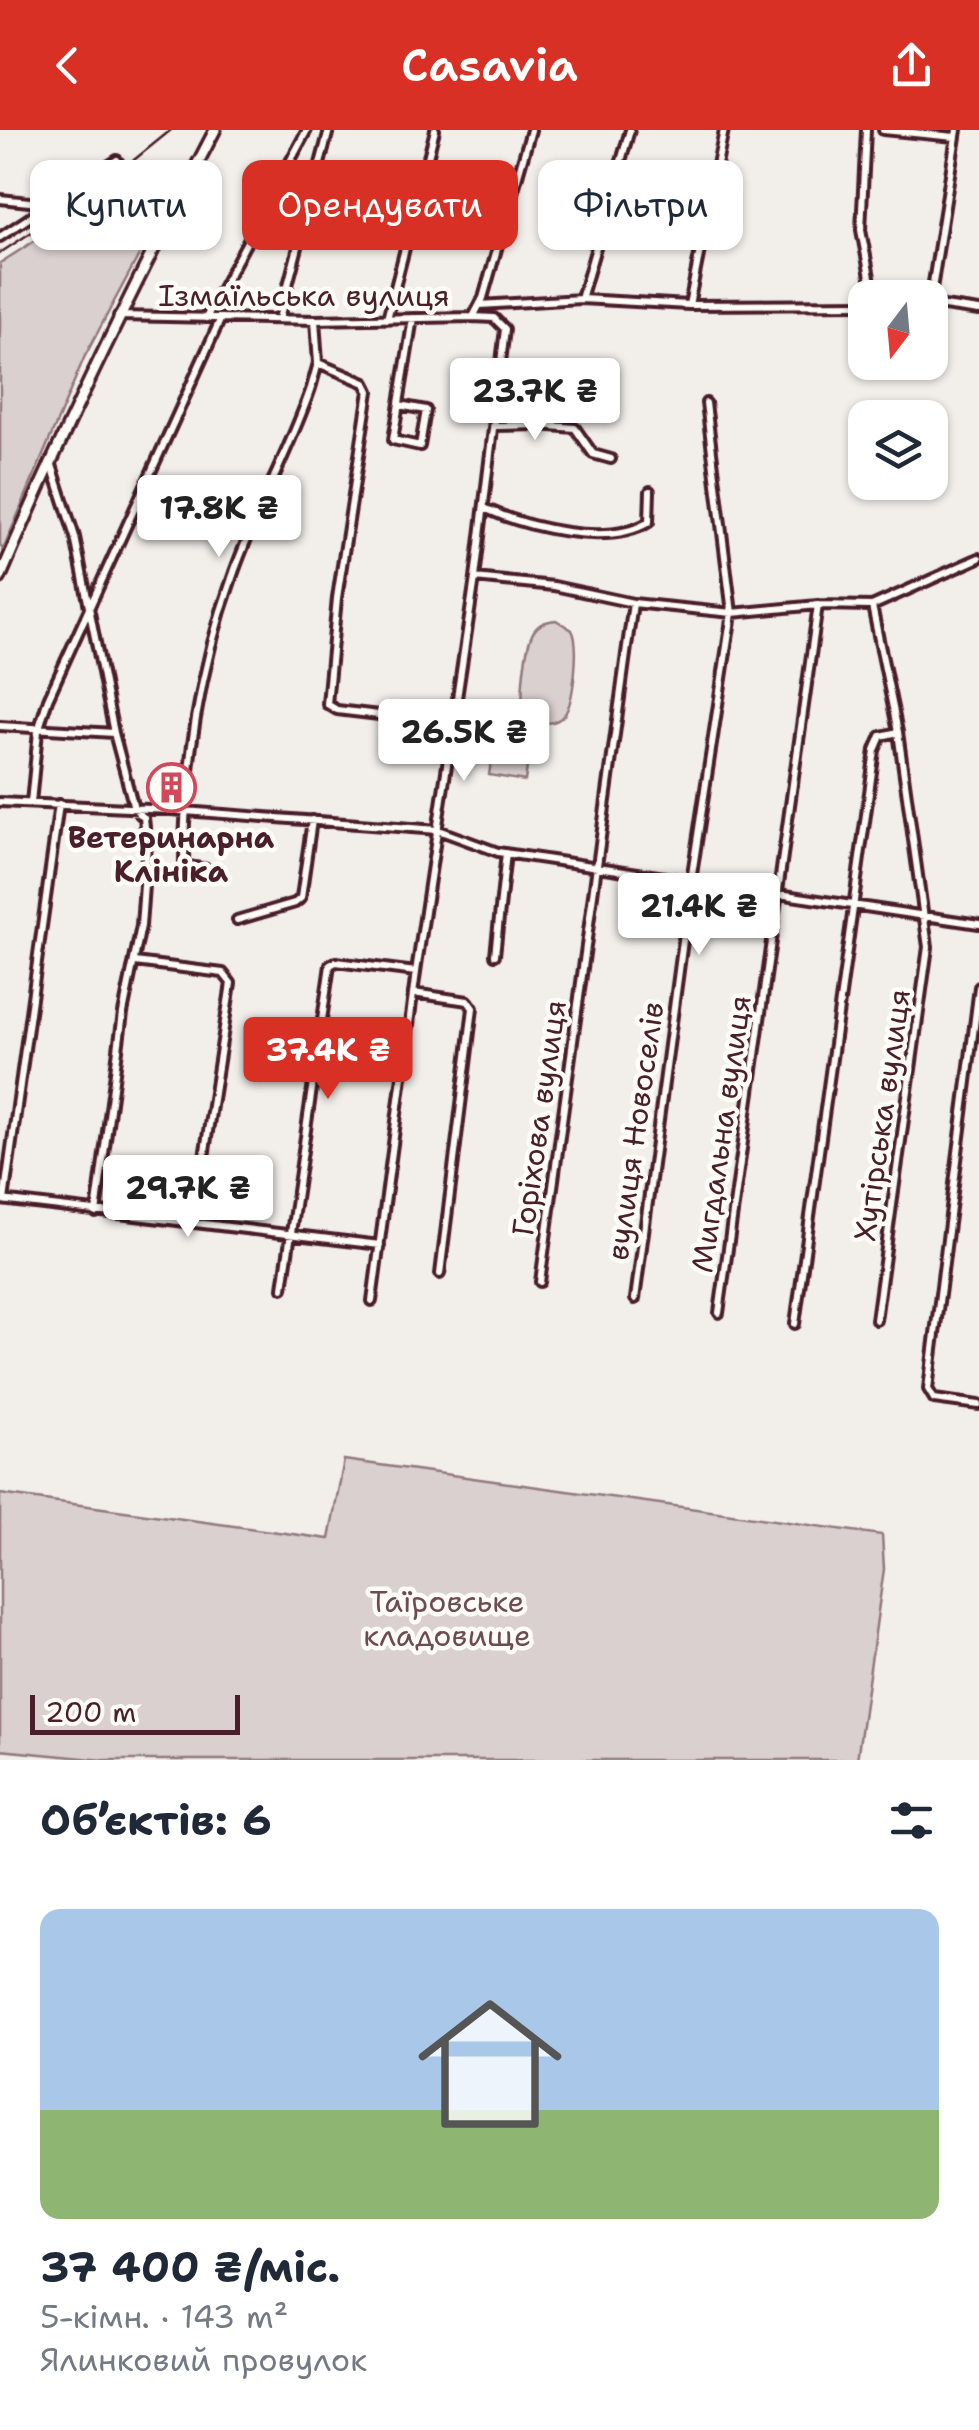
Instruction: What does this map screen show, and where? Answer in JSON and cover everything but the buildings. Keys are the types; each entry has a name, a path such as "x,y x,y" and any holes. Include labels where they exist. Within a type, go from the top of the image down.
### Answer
{"main road":[{"path":"199,160 215,130"},
{"path":"0,578 50,459 152,250"}],"street":[{"path":"206,318 308,130"},
{"path":"279,319 329,130"},
{"path":"387,318 436,130"},
{"name":"Ізмаїльська вулиця","path":"118,316 473,318 531,130"},
{"path":"581,299 630,130"},
{"path":"689,304 724,130"},
{"path":"866,130 861,230 871,280"},
{"path":"882,130 956,134 934,280"},
{"path":"0,198 30,202"},
{"path":"0,237 30,217"},
{"path":"480,305 581,299 848,304"},
{"path":"948,304 979,310"},
{"path":"31,803 39,729 48,699 221,318"},
{"path":"399,405 426,410 420,446 394,442 399,405 414,318"},
{"path":"372,1301 416,972 476,578 505,329 494,318 473,318"},
{"path":"207,869 184,862 184,811 204,684 232,577 306,403 318,363 315,320"},
{"path":"318,363 365,382 369,391 337,598 326,700 337,710 454,724"},
{"name":"вулиця Новоселів","path":"635,1299 691,881 732,614 706,403"},
{"path":"494,426 539,424 575,428 593,454 611,459"},
{"path":"50,459 74,536 114,734 134,808 144,818 147,844 136,962 123,1013 96,1213"},
{"path":"484,508 526,525 622,534 649,522 650,492"},
{"path":"476,578 732,614 818,605 872,606 979,558"},
{"name":"Горіхова вулиця","path":"540,1282 633,603"},
{"name":"Мигдальна вулиця","path":"719,1312 818,605"},
{"name":"Хутірська вулиця","path":"872,606 898,732 928,947 876,1320"},
{"path":"0,726 114,734"},
{"path":"794,1324 877,744 885,733 898,732"},
{"path":"0,802 438,830 506,853 979,924"},
{"path":"58,804 2,1200 380,1245"},
{"path":"238,920 296,903 301,898 312,820"},
{"path":"495,956 506,853"},
{"path":"136,962 223,974 232,984 194,1222"},
{"path":"283,1288 330,966 336,962 416,972"},
{"path":"979,987 929,1396 979,1405"},
{"path":"414,993 468,1001 474,1008 440,1274"}],"green space":[{"path":"30,244 30,250 142,250 84,358 3,550 0,545 0,263"},
{"path":"556,620 572,630 574,637 573,687 564,715 554,722 542,723 525,713 524,672 534,631"},
{"path":"494,741 530,746 525,781 489,775"},
{"name":"Таїровське кладовище","path":"344,1460 882,1535 884,1569 857,1760 104,1760 0,1750 0,1494 329,1539"}],"tram line":[{"path":"0,253 103,185 171,130"}],"place":[{"name":"Ветеринарна Клініка","path":"171,788"}]}
